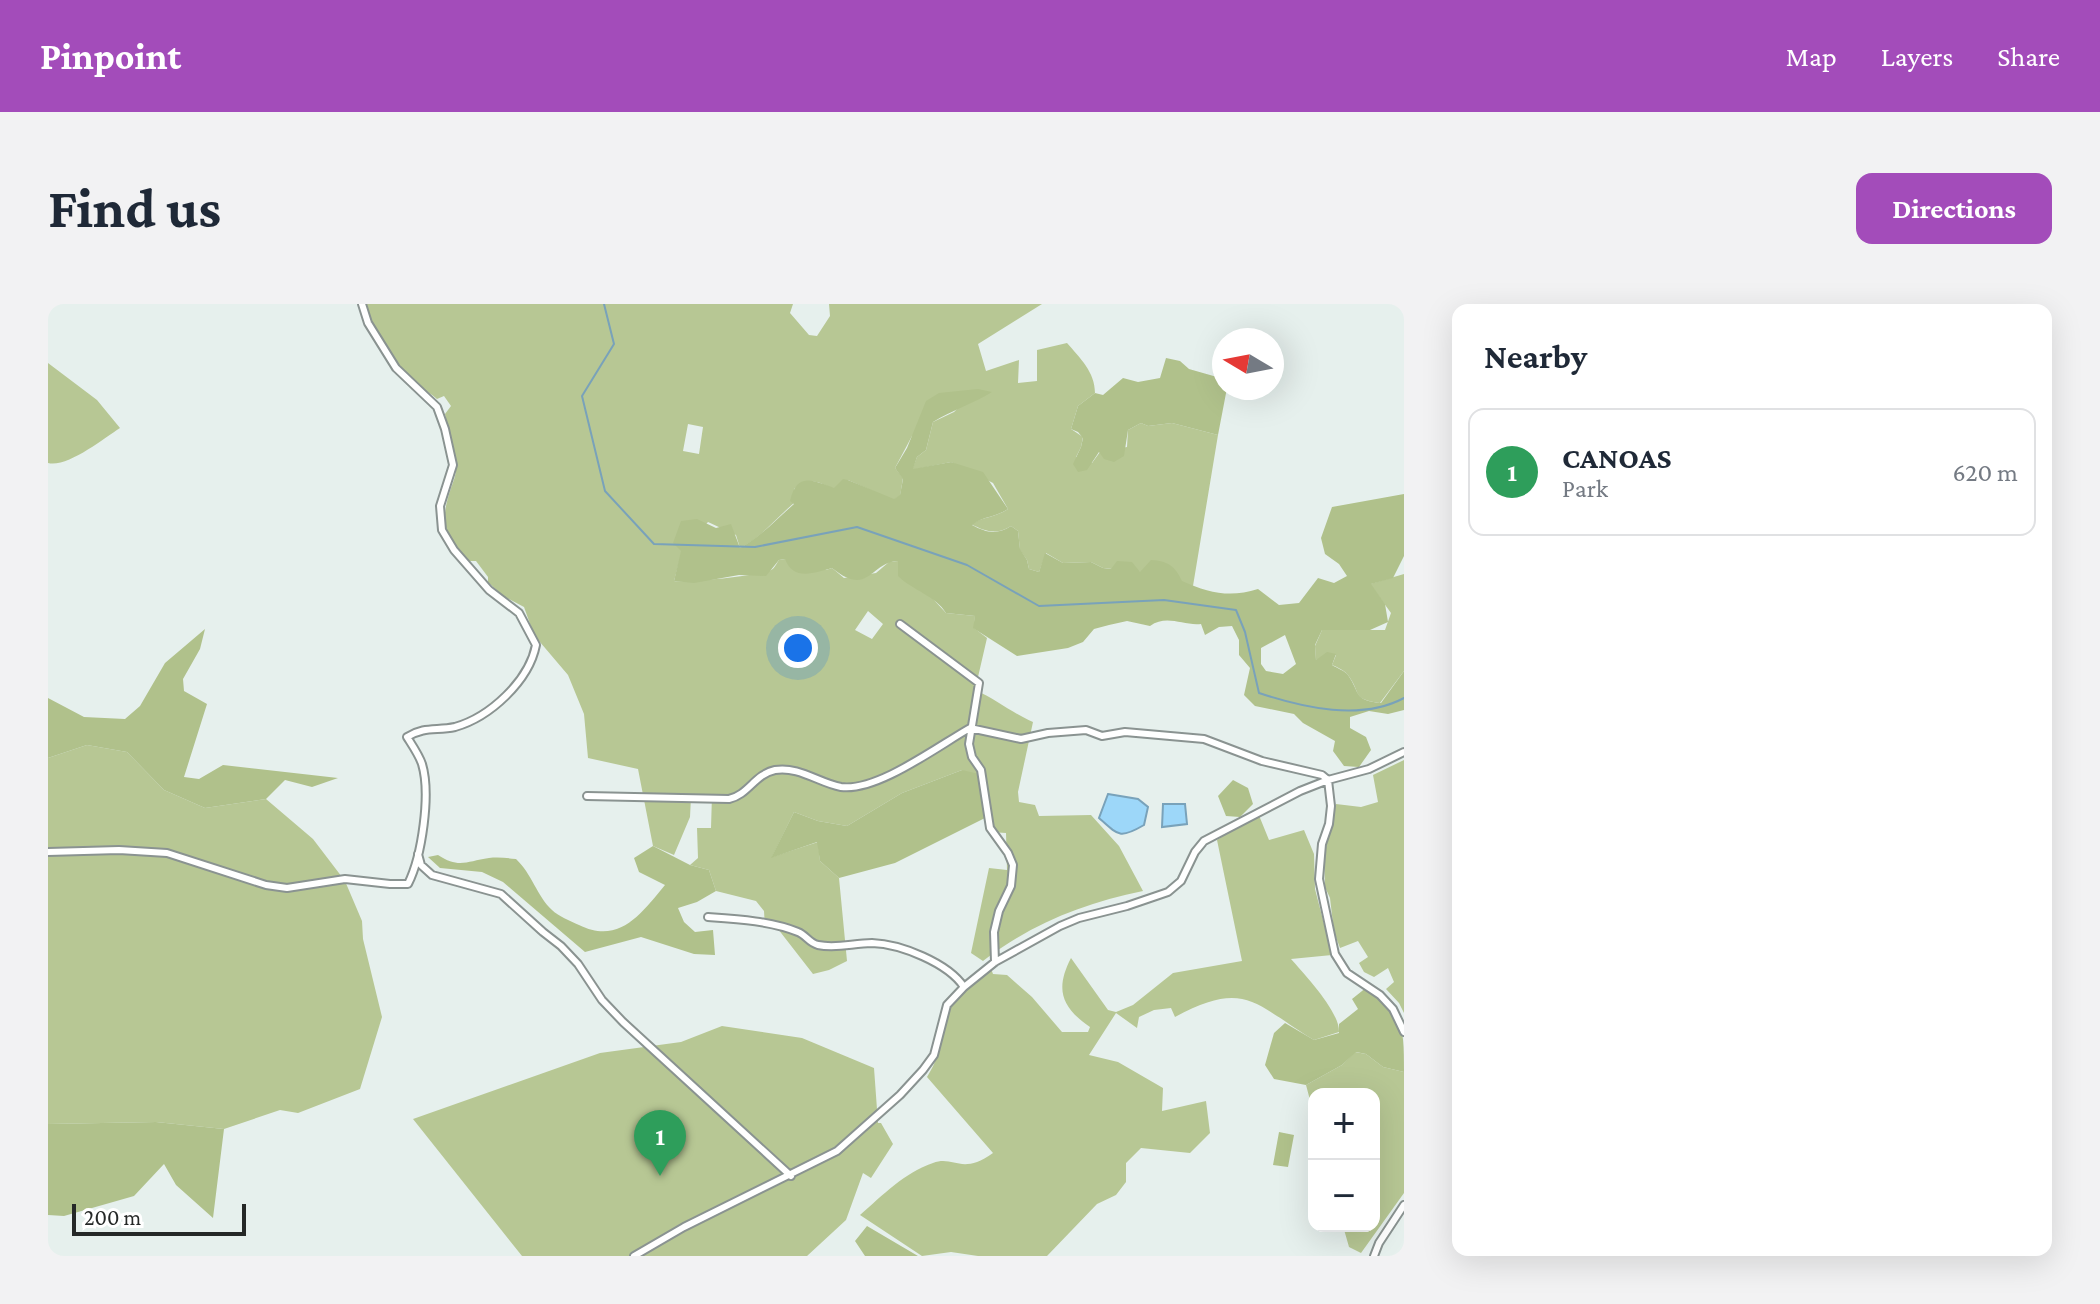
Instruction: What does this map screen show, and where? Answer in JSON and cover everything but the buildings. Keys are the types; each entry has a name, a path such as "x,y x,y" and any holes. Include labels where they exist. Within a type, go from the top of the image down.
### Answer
{"street":[{"path":"48,852 119,850 167,853 266,885 291,888 345,879 408,884 425,815 426,782 422,761 407,737 419,730 455,727 509,695 516,688 536,645 519,613 489,590 454,550 442,530 440,506 453,465 445,429 437,407 396,368 368,323 362,304"},
{"path":"900,624 979,683 969,744 972,757 981,770 990,828 1013,865 1011,886 999,911 994,932 995,962"},
{"path":"587,796 729,799 740,795 758,777 778,770 803,773 840,787 852,787 885,777 970,728 1021,739 1086,730 1102,736 1125,732 1204,739 1262,761 1322,775 1328,780 1331,806 1322,844 1319,879 1335,954 1347,973 1380,995 1393,1009 1404,1032"},
{"path":"634,1256 684,1227 837,1151 900,1095 934,1055 947,1005 995,962 1079,918 1168,892 1181,881 1204,841 1266,806 1328,780 1369,769 1404,752"},
{"path":"417,852 421,865 432,875 501,894 561,946 623,1022 791,1176"},
{"path":"708,917 761,922 796,931 812,943 834,948 860,944 894,947 949,970 964,987"},
{"path":"1374,1256 1404,1205"}],"green space":[{"path":"366,304 793,304 790,313 809,335 817,336 830,316 829,304 1042,304 978,344 986,371 1019,360 1018,383 1037,381 1037,350 1067,343 1077,354 1090,372 1095,393 1078,406 1071,429 1083,437 1076,457 1092,463 1100,452 1127,447 1128,430 1141,423 1148,426 1172,423 1218,435 1193,586 1140,572 1103,568 1091,562 1063,563 1046,553 1039,572 1029,569 1020,550 1018,531 1011,526 1001,531 991,531 971,524 1008,509 993,483 951,462 912,470 917,457 926,450 933,422 954,412 978,389 912,436 895,468 903,478 900,496 893,500 848,480 843,480 834,489 814,482 805,483 794,489 794,503 762,533 740,548 736,535 708,522 682,551 674,581 753,575 771,570 779,560 785,559 826,570 832,568 844,578 876,573 889,562 898,561 946,613 975,616 974,628 987,638 975,690 1033,722 1018,792 1019,802 1035,805 1039,816 1091,815 1119,846 1143,891 1059,917 1020,936 983,961 971,953 989,868 1007,870 1006,833 990,832 962,770 902,793 847,826 818,821 794,812 772,857 818,842 820,861 839,878 847,961 813,974 778,929 765,927 764,911 756,901 716,891 709,870 690,865 698,858 697,828 711,828 712,795 691,797 690,817 674,855 653,846 638,769 588,758 584,714 568,675 534,635 524,607 503,596 488,582 488,577 476,561 469,561 446,528 445,511 456,467 445,414 451,406 444,396 437,399 401,369 384,347 367,313","holes":["688,424 703,427 699,454 683,451","868,611 883,624 872,639 855,630"]},
{"path":"1166,358 1212,376 1212,400 1225,400 1218,435 1172,423 1148,426 1141,423 1128,430 1124,456 1114,462 1104,459 1099,452 1087,470 1078,472 1073,464 1083,438 1071,429 1078,406 1095,393 1103,395 1123,378 1138,382 1160,378"},
{"path":"48,363 97,400 120,428 85,452 56,463 48,463"},
{"path":"978,389 992,392 933,422 926,450 917,457 913,469 951,462 983,472 1008,509 972,525 992,532 1011,526 1018,531 1020,549 1029,569 1039,572 1045,553 1063,563 1091,562 1111,569 1117,561 1132,562 1140,572 1151,560 1170,565 1182,581 1201,589 1229,594 1258,589 1279,605 1299,603 1318,578 1334,583 1347,576 1339,564 1325,554 1321,538 1332,507 1404,494 1404,556 1393,578 1371,584 1385,604 1388,622 1370,630 1322,630 1315,645 1316,660 1327,652 1336,654 1332,665 1347,674 1359,695 1366,700 1381,703 1404,671 1404,710 1388,714 1369,711 1350,717 1350,728 1366,737 1371,750 1359,767 1344,766 1333,751 1335,741 1303,723 1294,714 1255,706 1244,695 1250,668 1239,655 1239,640 1232,626 1219,627 1205,635 1201,624 1163,621 1150,626 1127,621 1094,629 1083,642 1068,648 1017,656 973,628 975,616 946,613 936,602 904,581 898,576 898,561 854,580 832,568 799,573 785,559 779,560 766,576 739,575 694,583 674,581 681,551 673,543 681,521 697,519 716,528 731,524 740,548 761,534 794,504 790,501 793,492 802,482 813,481 834,488 843,479 894,499 900,495 903,479 895,468 907,448 926,401 939,393","holes":["1285,635 1296,664 1283,674 1266,671 1261,664 1261,648"]},
{"path":"1404,574 1404,671 1380,703 1371,701 1358,695 1348,675 1332,665 1336,655 1316,660 1315,646 1322,630 1385,630 1391,613 1370,584"},
{"path":"205,629 200,649 183,679 184,691 207,704 184,777 199,779 223,765 338,778 312,787 285,780 266,799 205,808 164,790 127,752 87,745 48,758 48,698 84,717 125,719 140,706 165,663"},
{"path":"87,745 127,752 164,790 205,808 266,799 313,839 345,881 362,921 363,939 382,1017 360,1089 298,1113 280,1110 224,1129 156,1122 48,1124 48,758"},
{"path":"1404,760 1404,1013 1386,989 1394,982 1388,968 1374,977 1364,972 1359,963 1368,957 1358,941 1340,948 1325,887 1324,856 1336,804 1361,807 1378,802 1373,775"},
{"path":"962,770 979,774 985,818 895,863 839,878 820,861 817,842 771,858 794,812 818,821 847,826 902,793"},
{"path":"1233,780 1248,788 1253,804 1240,817 1226,816 1218,796"},
{"path":"1258,813 1269,840 1304,830 1314,854 1315,889 1332,955 1291,959 1328,1004 1339,1032 1314,1040 1262,1007 1234,998 1199,1006 1175,1017 1171,1008 1154,1010 1139,1017 1137,1028 1116,1013 1089,1055 1118,1062 1163,1088 1162,1111 1206,1101 1210,1133 1190,1153 1141,1148 1126,1163 1126,1182 1116,1195 1097,1204 1047,1256 978,1256 951,1252 922,1256 860,1215 894,1185 922,1167 940,1161 973,1163 993,1153 927,1077 940,1046 950,1008 990,966 993,974 1007,975 1032,997 1062,1032 1088,1032 1090,1027 1073,1012 1064,997 1063,979 1071,958 1108,1010 1116,1012 1133,1005 1173,973 1242,961 1217,840"},
{"path":"653,846 690,865 709,870 716,891 678,908 684,922 695,932 713,930 715,955 694,954 641,937 585,952 503,882 482,872 440,868 428,857 438,855 458,863 492,858 516,859 555,912 579,925 606,931 617,929 638,916 665,885 639,872 634,858"},
{"path":"1367,987 1388,1004 1399,1022 1404,1072 1383,1067 1366,1054 1356,1052 1342,1065 1306,1085 1274,1079 1265,1065 1274,1033 1285,1023 1314,1040 1339,1033 1339,1024 1358,1009 1352,999"},
{"path":"722,1026 802,1038 874,1068 878,1123 881,1123 893,1144 871,1178 863,1173 846,1220 807,1256 522,1256 413,1119 600,1053 681,1042"},
{"path":"1355,1052 1366,1054 1383,1067 1404,1072 1404,1193 1380,1226 1380,1088 1308,1088 1308,1092 1306,1085 1342,1065"},
{"path":"156,1122 224,1129 213,1218 176,1185 164,1164 134,1196 64,1216 48,1215 48,1124"},
{"path":"1279,1132 1294,1135 1288,1167 1273,1165"},
{"path":"867,1226 918,1256 865,1256 855,1241"},
{"path":"1345,1232 1376,1232 1361,1253 1349,1247"}],"water":[{"path":"1108,794 1138,799 1148,807 1144,825 1120,834 1099,818"},
{"path":"1163,804 1185,804 1187,824 1162,827"}],"waterway":[{"path":"604,304 614,344 582,396 605,491 654,544 755,547 857,527 967,565 1039,606 1164,600 1236,610 1245,632 1259,693 1332,710 1370,709 1404,698"}],"place":[{"name":"CANOAS","path":"660,1176"}]}
